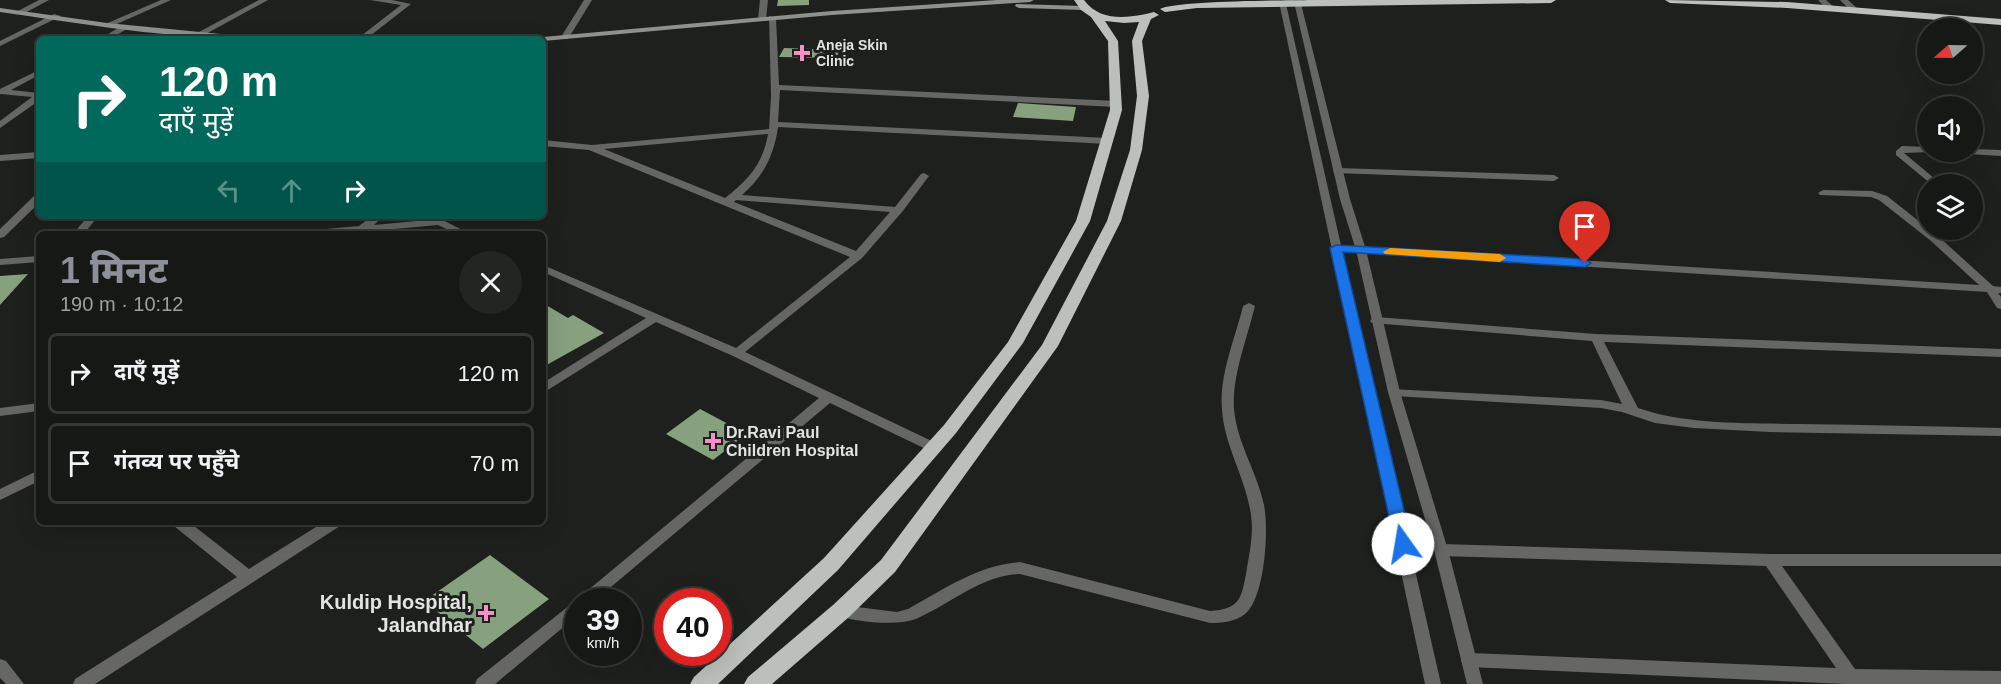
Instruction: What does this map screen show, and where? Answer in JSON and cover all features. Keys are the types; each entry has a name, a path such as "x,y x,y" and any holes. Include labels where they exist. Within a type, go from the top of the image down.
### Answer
{"highway":[{"path":"1086,8 1119,20 1146,18 1165,4 1551,0"},
{"path":"1670,0 1849,5 2001,16"},
{"path":"1791,0 1826,4"},
{"path":"1860,0 1892,8"},
{"path":"1849,5 2001,22"},
{"path":"702,684 831,564 933,447 1015,343 1083,221 1108,141 1116,104 1113,41 1086,8"},
{"path":"756,684 842,611 888,566 1050,346 1109,232 1136,150 1143,96 1137,41 1146,18"}],"main road":[{"path":"546,39 767,19 1030,0"},
{"path":"956,4 1086,8"},
{"path":"0,10 57,16 107,25 226,36"}],"street":[{"path":"20,12 45,0"},
{"path":"107,25 167,0"},
{"path":"201,33 264,0"},
{"path":"365,36 407,5 406,2 374,0"},
{"path":"565,37 588,0"},
{"path":"730,200 761,168 770,146 774,87 764,0"},
{"path":"1282,4 1433,684"},
{"path":"1297,4 1338,171 1361,250 1394,392 1441,550 1475,684"},
{"path":"0,44 57,16"},
{"path":"110,36 126,27"},
{"path":"36,74 1,92 36,95"},
{"path":"774,87 1116,104"},
{"path":"0,125 33,102 36,97"},
{"path":"546,143 591,147 773,128 1108,141"},
{"path":"591,147 730,200 858,256"},
{"path":"1917,150 1902,149 1899,153 1924,174"},
{"path":"1983,152 2001,153"},
{"path":"0,158 36,155"},
{"path":"1338,171 1554,178"},
{"path":"737,353 858,256 924,176"},
{"path":"1823,193 1872,194 1883,198 1996,289 2001,306"},
{"path":"0,235 36,200"},
{"path":"730,200 898,210"},
{"path":"80,231 90,219"},
{"path":"362,229 374,219"},
{"path":"339,231 433,219 459,231"},
{"path":"1336,248 1996,289"},
{"path":"0,262 36,259"},
{"path":"546,269 737,353 933,447"},
{"path":"842,611 897,618 912,614 983,575 1003,569 1020,568 1210,617 1228,617 1242,609 1249,598 1259,538 1258,516 1231,426 1227,399 1249,306"},
{"path":"546,387 655,317"},
{"path":"1376,321 1596,338 2001,352"},
{"path":"1596,338 1632,410"},
{"path":"1394,392 1601,404 1632,410 1655,419 1736,427 2001,432"},
{"path":"599,588 827,398"},
{"path":"0,412 36,407"},
{"path":"0,495 36,477"},
{"path":"183,525 248,577"},
{"path":"81,684 330,525"},
{"path":"1441,550 1770,560 2001,560"},
{"path":"1770,560 1853,680"},
{"path":"483,684 564,617"},
{"path":"1469,660 1853,680 2001,678"},
{"path":"0,666 16,684"}],"building":[{"path":"778,0 809,0 809,5 777,6"},
{"path":"784,48 840,50 836,58 779,57"},
{"path":"1018,103 1076,107 1073,121 1013,117"},
{"path":"28,274 0,305 0,276"},
{"path":"546,305 568,318 573,315 604,333 546,365"},
{"path":"700,409 747,434 713,460 666,434"},
{"path":"490,555 549,599 483,649 424,601"}],"slow traffic":[{"path":"1390,252 1500,258"}],"place":[{"name":"Aneja Skin Clinic","path":"802,53"},
{"name":"Dr.Ravi Paul Children Hospital","path":"713,441"},
{"name":"Kuldip Hospital, Jalandhar","path":"486,613"}],"route":[{"path":"1403,544 1336,248 1585,263"}]}
